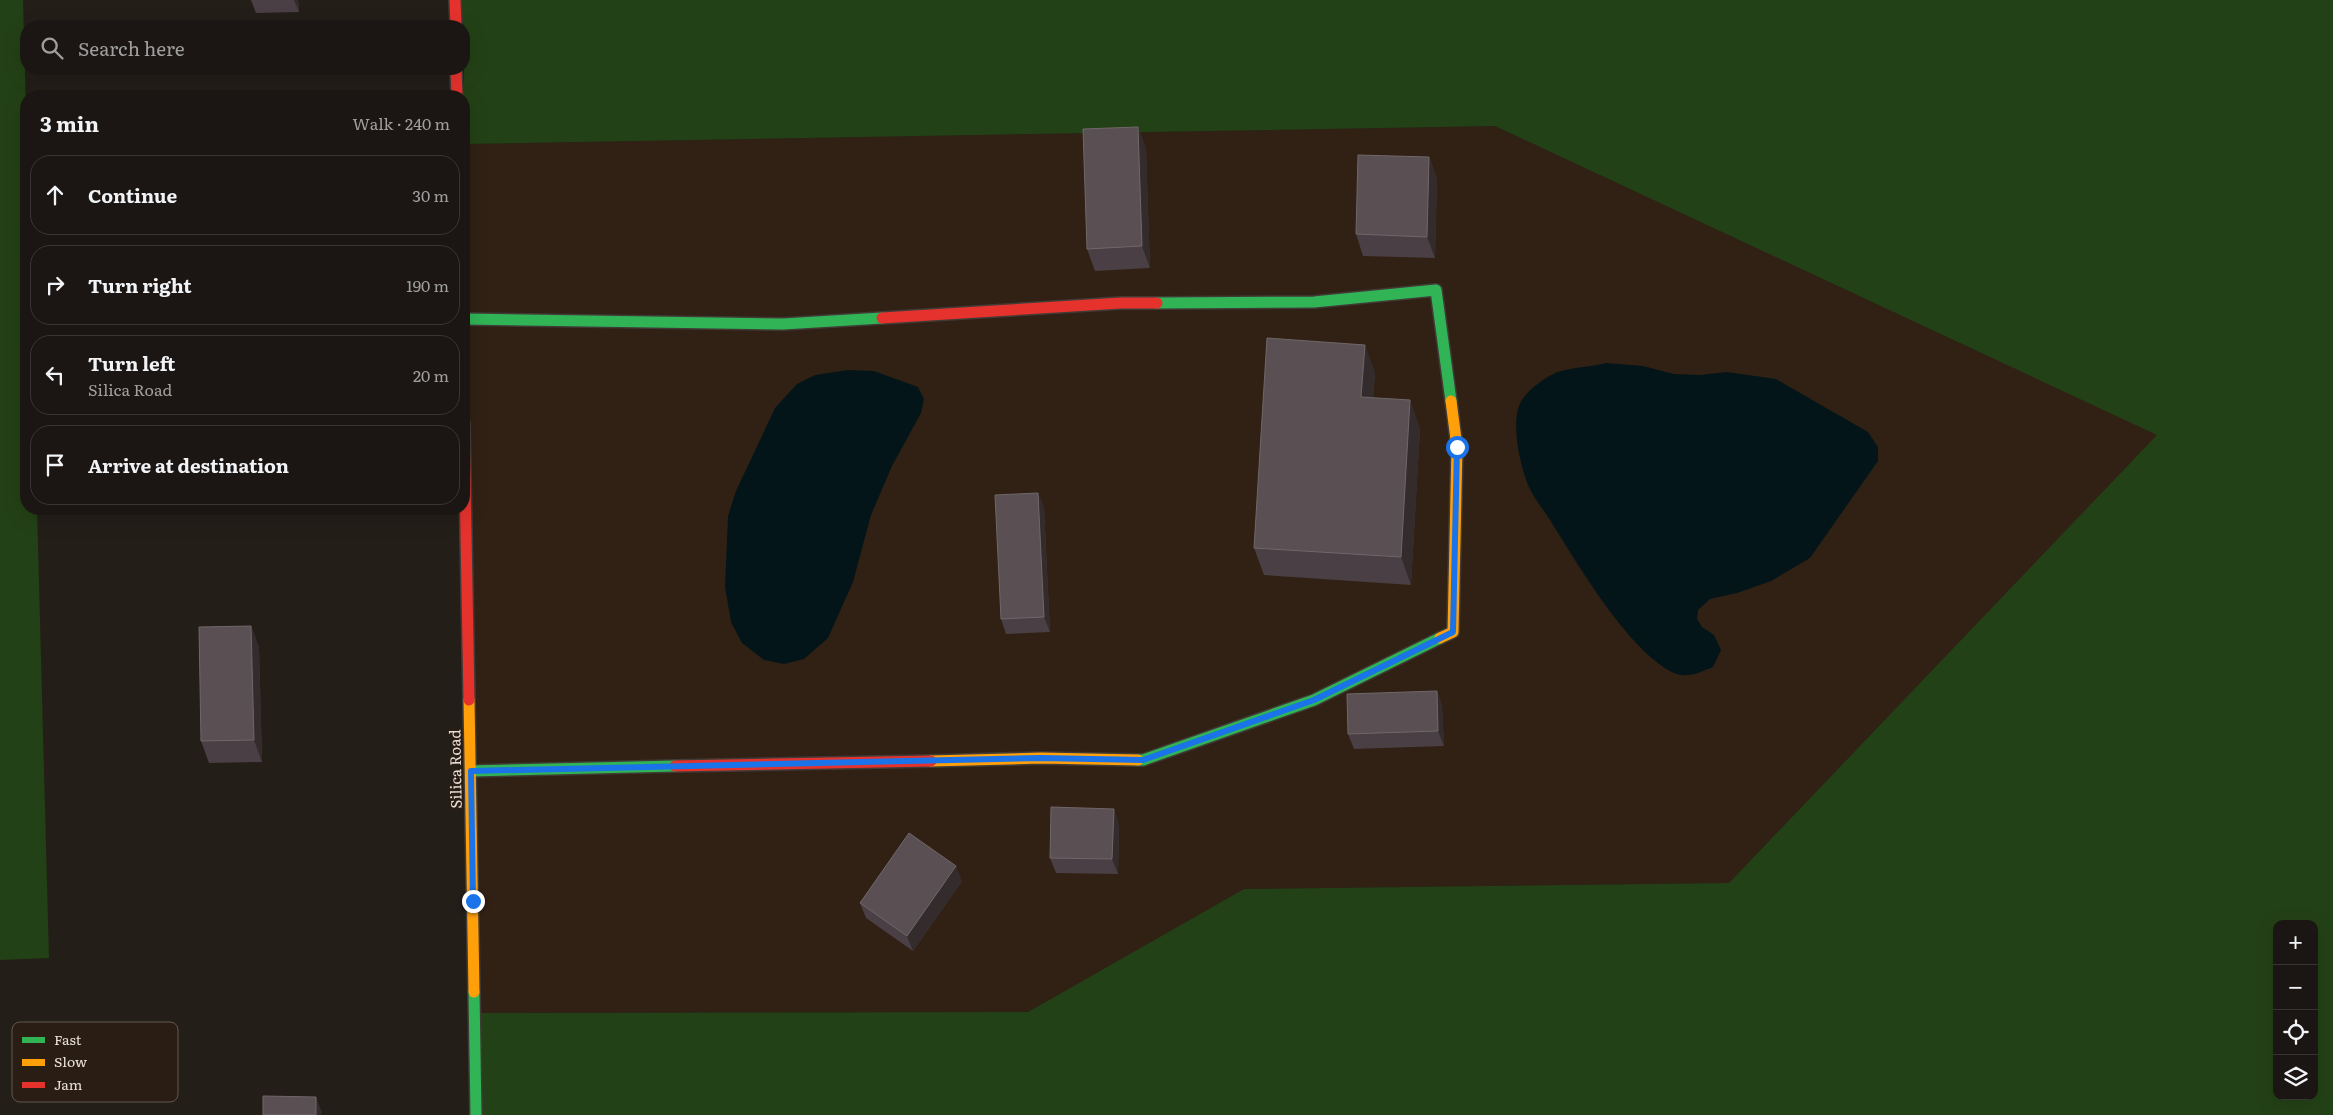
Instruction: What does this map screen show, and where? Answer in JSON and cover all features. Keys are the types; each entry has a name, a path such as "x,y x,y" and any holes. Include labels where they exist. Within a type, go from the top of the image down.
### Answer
{"street":[{"path":"455,0 456,20"},
{"path":"456,75 457,90"},
{"path":"470,319 783,324 1122,302 1314,302 1436,290 1457,447 1453,632 1314,700 1143,760 1041,758 471,771"},
{"name":"Silica Road","path":"466,515 476,1115"}],"shaded area":[{"path":"1495,126 2158,435 1729,883 1244,889 1028,1012 474,1013 466,515 470,515 470,144"},
{"path":"1606,363 1643,366 1674,374 1700,375 1727,372 1776,379 1868,432 1878,447 1878,461 1810,558 1771,581 1737,593 1710,599 1698,610 1697,619 1702,627 1714,635 1721,650 1713,667 1694,674 1679,675 1657,662 1639,646 1622,626 1589,582 1535,498 1528,485 1522,465 1516,428 1519,405 1524,397 1551,375 1566,370"},
{"path":"848,370 874,371 918,387 924,399 921,413 892,466 871,515 853,582 828,638 804,659 784,664 764,660 742,643 731,622 725,587 728,516 736,491 775,408 797,384 815,375"}],"green space":[{"path":"0,0 23,0 24,20 20,20 20,75 25,75 25,90 20,90 20,515 37,515 49,958 0,960"},
{"path":"455,0 2333,0 2333,1115 476,1115 474,1013 1028,1012 1244,889 1729,883 2157,435 1495,126 470,144 470,90 464,90 464,75 470,75 470,20 462,20"}],"building":[{"path":"1138,127 1142,246 1087,249 1083,129"},
{"path":"1358,155 1429,157 1427,237 1356,234"},
{"path":"1267,338 1365,345 1361,397 1410,400 1401,557 1254,548"},
{"path":"1038,493 1044,617 1001,619 995,495"},
{"path":"251,626 254,740 201,741 199,627"},
{"path":"1437,691 1438,731 1348,734 1347,694"},
{"path":"1051,807 1114,809 1112,859 1050,858"},
{"path":"909,833 956,866 907,936 860,903"},
{"path":"263,1096 316,1097 316,1115 263,1115"}],"traffic: fast":[{"path":"1157,303 1314,302 1436,290 1451,401"},
{"path":"470,319 783,324 882,318"},
{"path":"1138,760 1143,760 1314,700 1440,638"},
{"path":"471,771 675,766"},
{"path":"474,992 476,1115"}],"traffic: slow":[{"path":"1440,638 1453,632 1457,447 1451,401"},
{"path":"469,700 474,992"},
{"path":"931,761 1041,758 1138,760"}],"traffic: jam":[{"path":"455,0 456,20"},
{"path":"456,75 457,90"},
{"path":"882,318 1121,303 1157,303"},
{"path":"466,515 469,700"},
{"path":"675,766 931,761"}],"route":[{"path":"473,901 471,771 1041,758 1143,760 1314,700 1453,632 1457,447"}]}
